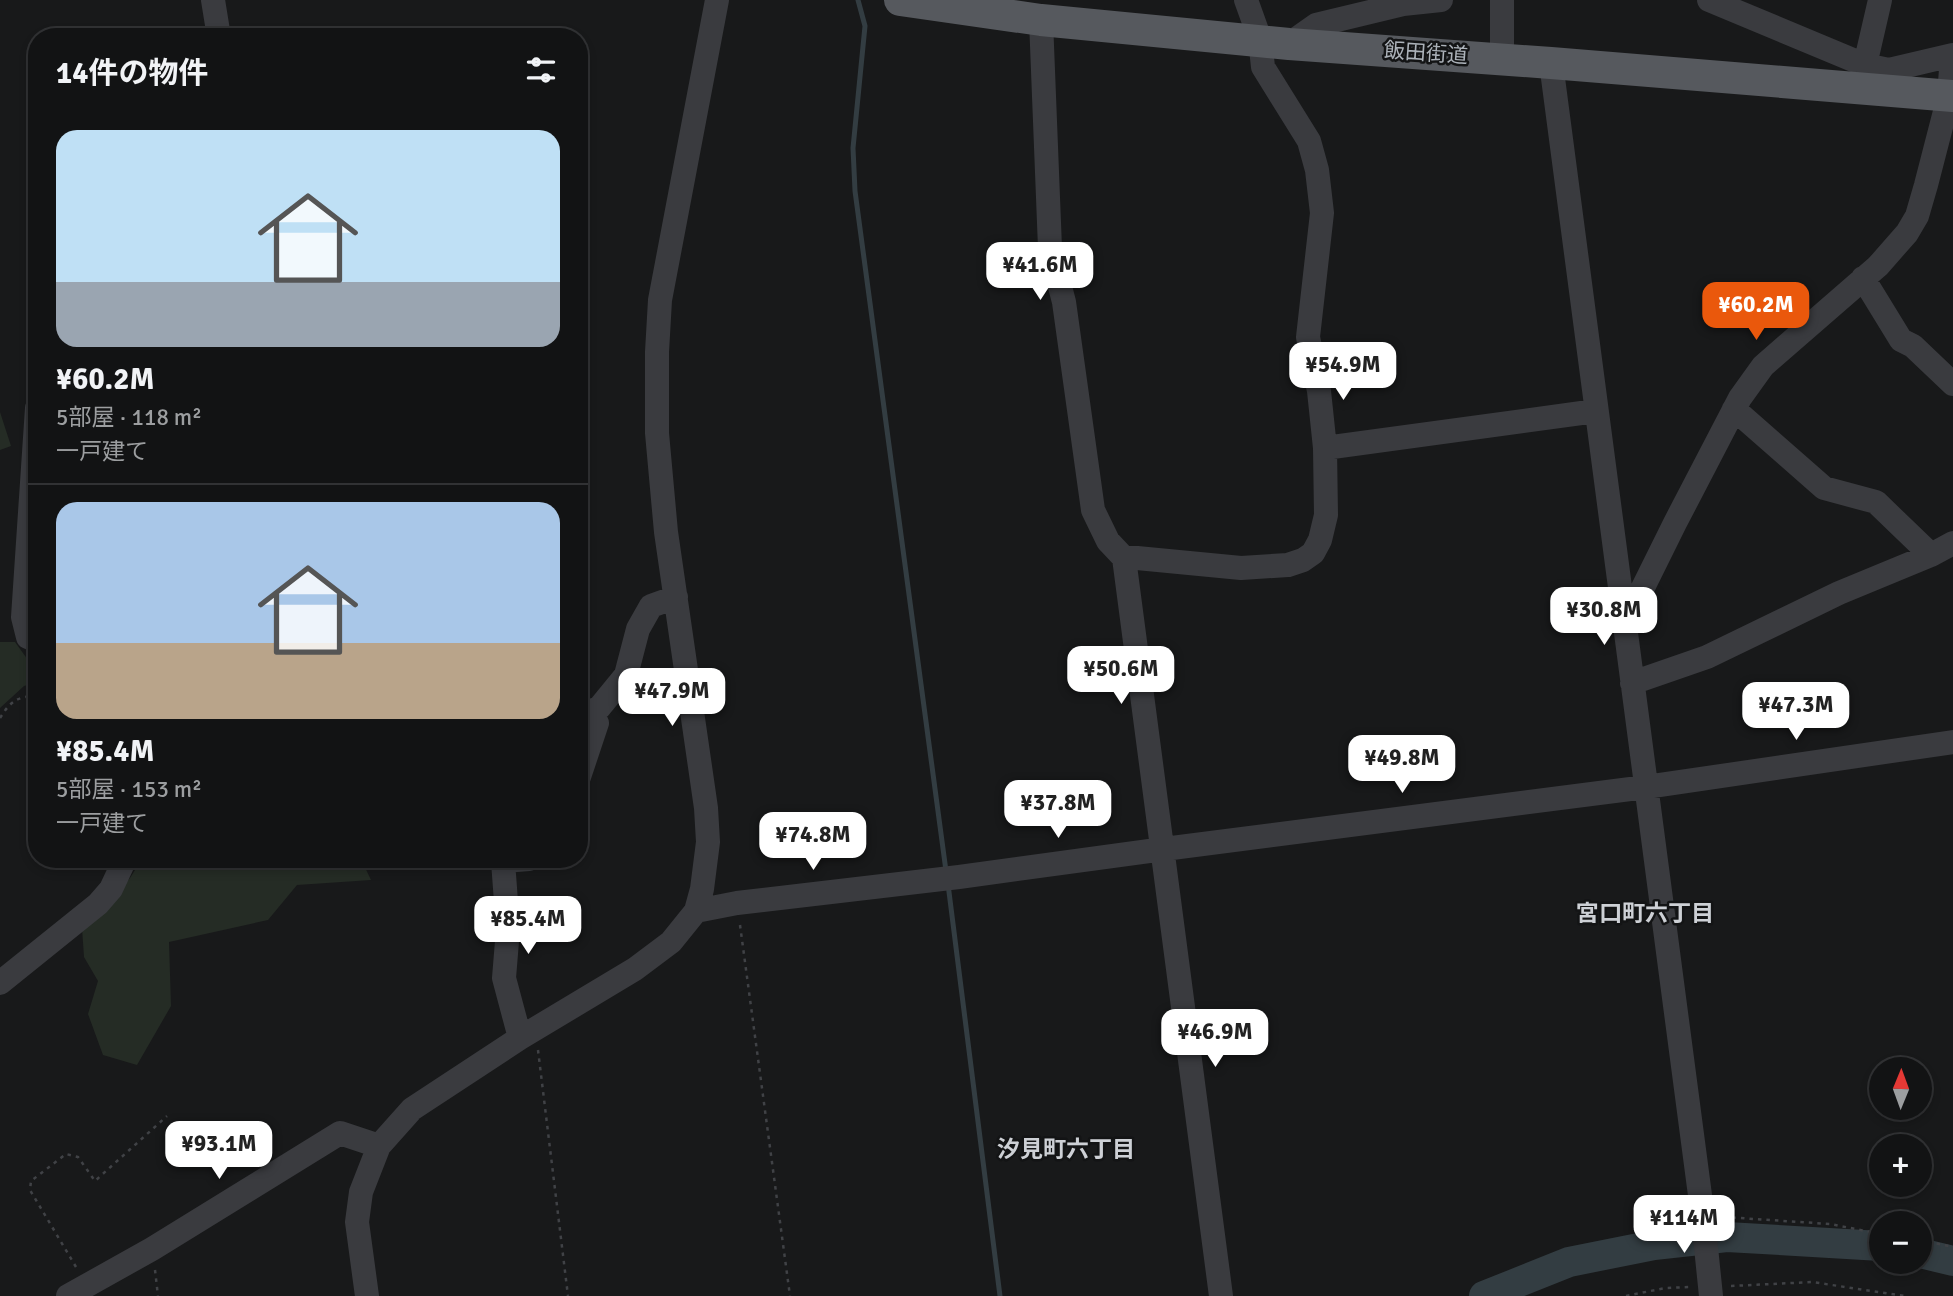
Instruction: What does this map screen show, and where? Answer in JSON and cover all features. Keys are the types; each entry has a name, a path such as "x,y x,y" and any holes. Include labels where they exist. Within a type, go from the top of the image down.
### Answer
{"main road":[{"name":"飯田街道","path":"900,0 1041,20 1951,96"}],"street":[{"path":"213,0 218,28"},
{"path":"367,1296 358,1222 361,1192 379,1146 412,1110 528,1034 635,969 671,942 696,911 702,889 707,855 706,808 666,532 657,433 660,299 717,0"},
{"path":"1246,0 1274,41"},
{"path":"1124,558 1241,568 1272,567 1303,561 1313,553 1320,540 1326,515 1325,448 1319,391 1308,337 1322,213 1317,170 1309,141 1263,67 1274,41 1316,25 1404,5 1441,0"},
{"path":"1502,0 1502,59"},
{"path":"1624,626 1734,409 1763,366 1896,246 1917,216 1951,96 1953,56 1889,70 1865,65 1709,0"},
{"path":"1865,65 1880,0"},
{"path":"1041,20 1050,248 1064,302 1093,510 1108,541 1124,558 1221,1296"},
{"path":"1551,63 1710,1288"},
{"path":"1863,278 1901,340 1913,346 1953,384"},
{"path":"1734,409 1824,488 1876,502 1931,555"},
{"path":"1325,448 1597,411"},
{"path":"28,542 23,617 28,634"},
{"path":"1632,683 1707,657 1839,593 1931,555 1953,543"},
{"path":"588,712 599,708 626,675 638,629 651,606 676,597"},
{"path":"588,716 597,723 588,750"},
{"path":"696,911 737,903 1646,788 1953,742"},
{"path":"0,983 99,904 111,889 121,868"},
{"path":"504,868 508,929 504,978 528,1034"},
{"path":"77,1290 152,1249 340,1133 379,1146"}],"path":[{"path":"0,718 9,703 16,698 28,697"},
{"path":"737,903 790,1296"},
{"path":"528,1034 568,1296"},
{"path":"77,1290 30,1190 31,1181 66,1154 78,1157 95,1181 167,1116"},
{"path":"1703,1222 1830,1224 1869,1232"},
{"path":"1932,1243 1953,1247"},
{"path":"1626,1296 1665,1287 1710,1288 1812,1282 1905,1296"}],"shaded area":[{"path":"0,412 11,446 0,450"},
{"path":"0,642 15,642 28,660 28,685 0,708"},
{"path":"136,868 365,868 371,880 297,885 268,920 169,942 171,1006 137,1065 103,1055 88,1014 98,981 84,957 82,928"}],"waterway":[{"path":"858,0 865,26 853,148 855,191 946,871"},
{"path":"948,884 1000,1296"},
{"path":"1484,1296 1569,1262 1654,1245 1727,1237 1869,1245"},
{"path":"1932,1256 1953,1261"}],"district":[{"name":"宮口町六丁目","path":"1645,913"},
{"name":"汐見町六丁目","path":"1066,1149"}]}
